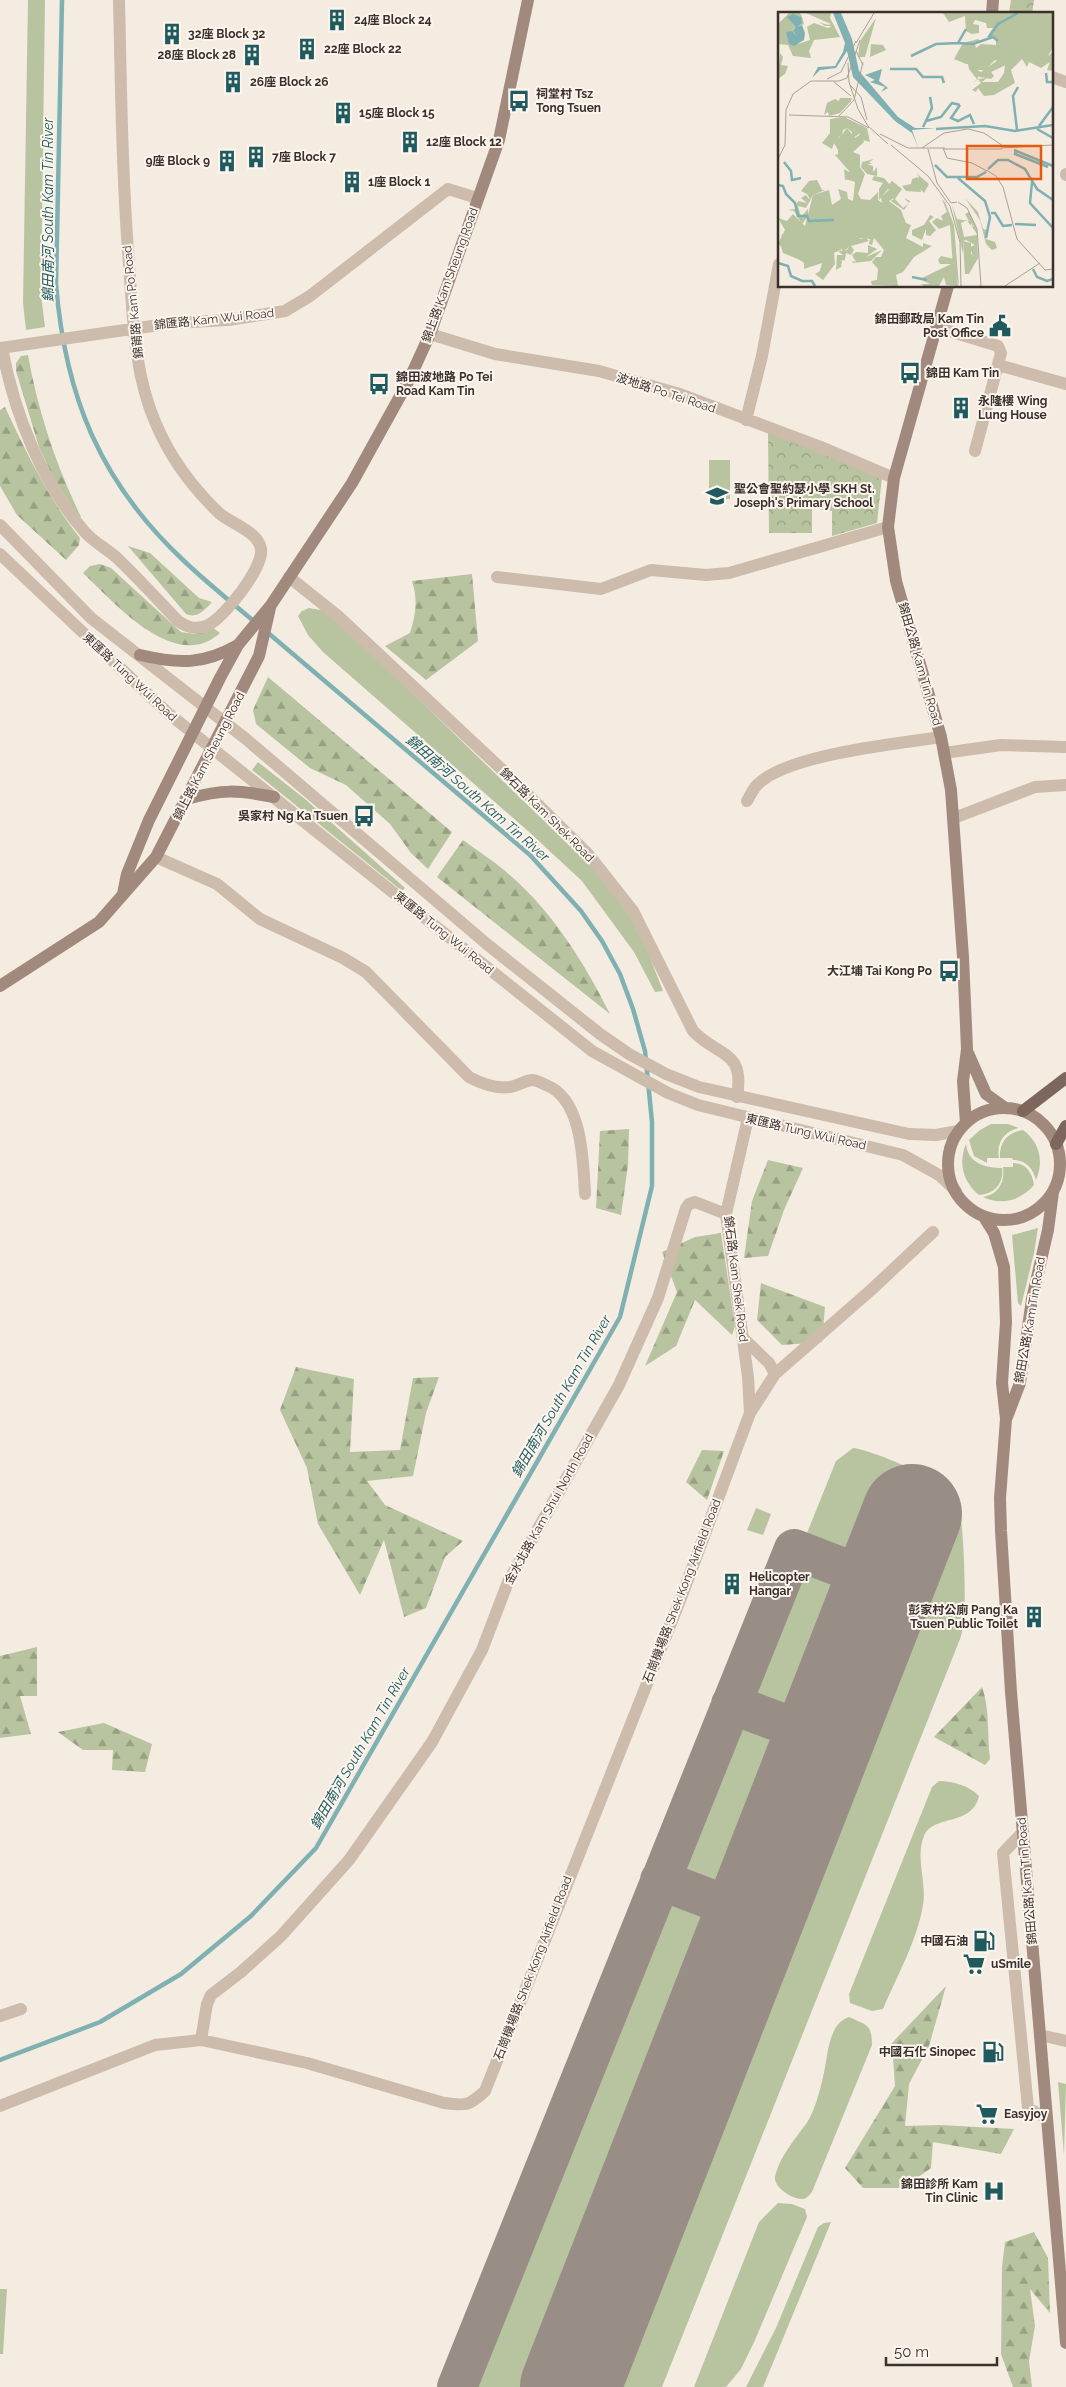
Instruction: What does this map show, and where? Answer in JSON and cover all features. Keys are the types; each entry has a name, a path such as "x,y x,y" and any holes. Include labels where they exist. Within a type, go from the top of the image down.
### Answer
{"main road":[{"name":"錦上路 Kam Sheung Road","path":"123,894 127,874 149,820 238,645 274,600 352,483 409,380 430,334 499,140 528,0"},
{"name":"錦田公路 Kam Tin Road","path":"947,288 894,478 888,527 896,581 941,737 954,818 967,1049 962,1127 948,1155 950,1180 964,1203 984,1217 996,1220 1019,1218 1033,1212 1044,1203 1053,1191"},
{"name":"錦上路 Kam Sheung Road","path":"0,986 99,922 156,857 259,656 274,600"},
{"path":"140,655 174,662 190,662 219,656 238,645"},
{"path":"187,799 225,790 240,790 274,797"},
{"name":"錦田公路 Kam Tin Road","path":"967,1049 972,1067 986,1094 1004,1107"},
{"path":"1023,1111 1066,1078"},
{"name":"錦田公路 Kam Tin Road","path":"962,1127 989,1109 1004,1107 1023,1111 1043,1124 1056,1144 1060,1167 1053,1191 1048,1230 1032,1299 1020,1383 1006,1419"},
{"path":"1056,1144 1066,1126"},
{"name":"錦田公路 Kam Tin Road","path":"984,1217 997,1241 1004,1267 1006,1322 1002,1382 1006,1419 1000,1498 1000,1531 1046,2118 1066,2343"}],"street":[{"name":"錦莆路 Kam Po Road","path":"1,348 10,384 35,451 60,497 85,533 116,556 178,621 187,627 206,626 220,616 251,578 262,555 256,538 220,514 188,478 164,442 147,401 133,329 122,170 119,0"},
{"path":"1054,78 1066,82"},
{"name":"錦匯路 Kam Wui Road","path":"1,348 173,323 228,320 285,311 310,296 448,189 477,198"},
{"path":"746,420 762,356 778,269"},
{"path":"936,327 998,346 1001,353 975,451"},
{"name":"波地路 Po Tei Road","path":"430,334 495,354 549,361 599,371 680,394 821,447 894,478"},
{"path":"998,365 1066,384"},
{"name":"東匯路 Tung Wui Road","path":"0,525 91,618 226,723 440,905 600,1034 629,1054 666,1074 699,1087 737,1097 909,1134 936,1135 962,1127"},
{"path":"497,577 601,589 651,570 706,575 729,573 888,527"},
{"name":"東匯路 Tung Wui Road","path":"0,554 116,665 192,733 592,1051 637,1078 698,1105 903,1155 939,1175 956,1191"},
{"name":"錦石路 Kam Shek Road","path":"289,577 338,616 588,854 633,911 693,1031 700,1038 731,1058 737,1068 739,1082 737,1097"},
{"path":"747,801 757,784 781,770 823,756 941,737"},
{"path":"944,753 1000,745 1066,746"},
{"path":"954,818 1035,787 1066,785"},
{"path":"156,857 217,884 260,919 343,958 366,972 470,1077 482,1084 510,1087 533,1080 550,1086 562,1096 575,1119 581,1145 585,1194"},
{"name":"錦石路 Kam Shek Road","path":"748,1118 726,1214 743,1338 750,1413"},
{"name":"金水北路 Kam Shui North Road","path":"201,2040 206,2004 212,1995 281,1936 349,1860 432,1742 482,1650 508,1582 619,1385 658,1298 686,1208 695,1202 726,1214"},
{"name":"石崗機場路 Shek Kong Airfield Road","path":"0,2106 156,2045 201,2040 307,2063 444,2103 463,2106 473,2102 485,2091 681,1598 750,1413 775,1374 871,1290 933,1232"},
{"path":"743,1338 769,1363 775,1374"},
{"path":"1023,1832 1003,1853 1028,2108 1046,2118"},
{"path":"0,2016 21,2009"},
{"path":"1040,2035 1066,2041"}],"green space":[{"path":"28,0 45,0 41,295 45,327 26,330 23,303"},
{"path":"1011,0 1034,0 1032,12 1009,12"},
{"path":"28,355 37,397 49,438 81,517 79,518 53,477 39,447 16,371 16,363 21,356"},
{"path":"5,407 48,491 80,538 79,545 66,560 17,515 0,486 0,410"},
{"path":"768,432 882,477 877,523 832,536 832,511 812,508 812,533 769,533"},
{"path":"709,460 730,460 730,499 709,499"},
{"path":"128,546 150,553 199,598 212,602 204,611 197,615 186,614"},
{"path":"100,564 111,568 181,632 195,634 212,627 220,633 202,643 184,645 165,639 146,629 111,600 83,573 90,566"},
{"path":"472,574 478,641 426,680 385,646 410,633 416,607 412,581"},
{"path":"309,608 326,611 347,630 599,874 630,916 649,955 663,991 655,992 634,952 582,881 528,831 323,652 308,635 298,616 302,611"},
{"path":"268,677 452,832 428,869 411,853 390,824 346,785 310,768 256,724 253,710"},
{"path":"258,762 305,799 405,888 402,891 252,770"},
{"path":"463,840 506,872 542,907 579,958 610,1014 437,877"},
{"path":"991,1124 1008,1124 1019,1128 1009,1132 1002,1138 998,1153 999,1158 987,1158 987,1163 974,1156 969,1140 980,1130"},
{"path":"629,1129 628,1165 621,1215 596,1208 600,1131"},
{"path":"1023,1130 1029,1135 1039,1153 1040,1166 1036,1180 1031,1168 1022,1161 1013,1160 1012,1158 1000,1158 1001,1147 1006,1139 1013,1133"},
{"path":"966,1144 970,1156 979,1164 1002,1168 1002,1178 994,1190 979,1195 969,1184 962,1165"},
{"path":"768,1160 803,1168 784,1210 768,1256 744,1258 752,1201"},
{"path":"1013,1163 1018,1163 1028,1169 1034,1185 1017,1198 1011,1200 997,1201 983,1197 997,1190 1002,1182 1003,1167 1013,1167"},
{"path":"1038,1228 1021,1306 1018,1303 1012,1235"},
{"path":"721,1233 735,1326 732,1335 695,1300 676,1346 645,1366 677,1292 662,1252 695,1237"},
{"path":"761,1283 825,1307 822,1342 782,1345 757,1320"},
{"path":"296,1367 354,1379 350,1452 400,1450 413,1378 439,1377 426,1413 413,1476 367,1481 385,1505 463,1541 445,1557 426,1608 404,1617 384,1540 360,1595 318,1524 307,1468 280,1410"},
{"path":"853,1448 893,1461 926,1476 951,1493 957,1501 964,1558 964,1625 662,2387 609,2387 951,1526 874,1495 850,1556 805,1538 836,1461"},
{"path":"702,1450 724,1451 707,1500 686,1482"},
{"path":"756,1508 771,1514 763,1535 747,1530"},
{"path":"794,1568 837,1585 785,1718 741,1701"},
{"path":"37,1647 37,1696 20,1696 31,1734 0,1738 0,1656"},
{"path":"982,1687 987,1713 990,1759 985,1765 934,1737"},
{"path":"734,1716 780,1734 717,1894 672,1876"},
{"path":"104,1723 152,1744 145,1772 112,1770 113,1750 83,1750 58,1732"},
{"path":"939,1781 971,1789 979,1796 975,1806 969,1812 935,1825 924,1836 921,1861 924,1897 916,1932 883,2009 872,2011 850,2003 849,1994 932,1787"},
{"path":"665,1892 710,1910 523,2387 470,2387"},
{"path":"946,1986 929,2046 909,2084 905,2126 940,2125 1014,2129 1001,2154 933,2142 931,2168 903,2188 863,2188 845,2168 895,2086 892,2043"},
{"path":"849,2017 867,2026 871,2033 872,2045 812,2192 806,2198 797,2198 786,2194 778,2186 775,2181 777,2170 814,2108 822,2083 832,2034 842,2021"},
{"path":"1058,2082 1066,2084 1064,2155"},
{"path":"778,2203 792,2204 805,2209 807,2217 755,2340 741,2369 726,2387 694,2387 759,2222"},
{"path":"831,2222 763,2387 746,2387 776,2328 818,2227 824,2223"},
{"path":"1034,2232 1048,2258 1050,2313 1030,2289 1035,2326 1029,2361 1032,2387 1013,2387 1001,2354 1002,2267 1005,2242"},
{"path":"0,2289 7,2289 3,2354 0,2354"}],"waterway":[{"name":"錦田南河 South Kam Tin River","path":"62,0 56,284 68,363 78,400 92,435 109,468 129,500 183,560 255,622"},
{"name":"錦田南河 South Kam Tin River","path":"0,2060 100,2022 181,1974 251,1916 316,1848 620,1317 652,1186 652,1122 645,1051 633,1009 620,974 602,941 581,911 530,855 267,632"}],"taxiway":[{"path":"457,2387 794,1549 885,1584"},
{"path":"731,1704 824,1739"},
{"path":"660,1880 755,1916"}],"runway":[{"path":"570,2387 912,1514"}],"place":[{"name":"24座 Block 24","path":"337,20"},
{"name":"32座 Block 32","path":"172,34"},
{"name":"22座 Block 22","path":"307,49"},
{"name":"28座 Block 28","path":"252,55"},
{"name":"26座 Block 26","path":"233,82"},
{"name":"祠堂村 Tsz Tong Tsuen","path":"519,101"},
{"name":"15座 Block 15","path":"343,113"},
{"name":"12座 Block 12","path":"410,142"},
{"name":"7座 Block 7","path":"256,157"},
{"name":"9座 Block 9","path":"227,161"},
{"name":"1座 Block 1","path":"352,182"},
{"name":"錦田郵政局 Kam Tin Post Office","path":"1000,326"},
{"name":"錦田 Kam Tin","path":"910,373"},
{"name":"錦田波地路 Po Tei Road Kam Tin","path":"379,384"},
{"name":"永隆樓 Wing Lung House","path":"961,408"},
{"name":"聖公會聖約瑟小學 SKH St. Joseph's Primary School","path":"717,496"},
{"name":"吳家村 Ng Ka Tsuen","path":"364,816"},
{"name":"大江埔 Tai Kong Po","path":"949,971"},
{"name":"Helicopter Hangar","path":"732,1584"},
{"name":"彭家村公廁 Pang Ka Tsuen Public Toilet","path":"1034,1617"},
{"name":"中國石油","path":"984,1941"},
{"name":"uSmile","path":"974,1964"},
{"name":"中國石化 Sinopec","path":"993,2052"},
{"name":"Easyjoy","path":"987,2114"},
{"name":"錦田診所 Kam Tin Clinic","path":"994,2191"}]}
